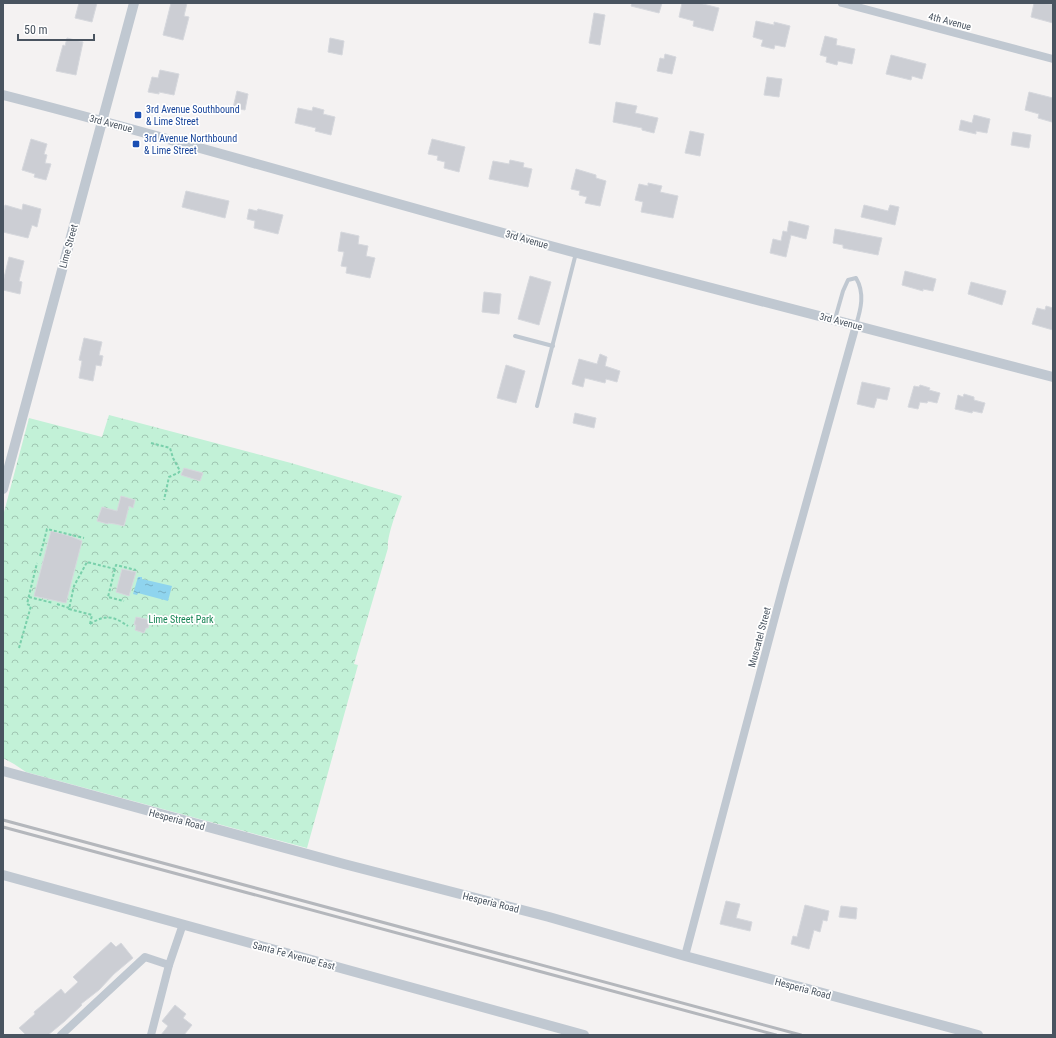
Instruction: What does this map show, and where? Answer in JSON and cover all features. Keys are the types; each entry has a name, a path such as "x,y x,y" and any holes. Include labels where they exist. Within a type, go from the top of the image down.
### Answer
{"street":[{"name":"Lime Street","path":"3,489 134,3"},
{"name":"4th Avenue","path":"842,3 1053,59"},
{"name":"3rd Avenue","path":"3,95 102,120 576,253 835,319 1053,377"},
{"name":"Muscatel Street","path":"685,956 784,583 856,325"},
{"name":"Hesperia Road","path":"3,771 344,864 549,917 685,956 978,1035"},
{"name":"Santa Fe Avenue East","path":"3,875 584,1035"},
{"path":"151,1035 169,965 182,924"},
{"path":"61,1035 145,957 169,965"}],"lane":[{"path":"537,406 576,253"},
{"path":"835,319 848,280 856,278 861,286 862,300 856,325"},
{"path":"515,336 553,346"}],"path":[{"path":"152,443 170,448 173,458 180,471 169,477 164,500"},
{"path":"40,556 47,529 84,538"},
{"path":"69,608 74,586 87,562 115,569"},
{"path":"20,648 31,606 27,604 38,563"},
{"path":"124,601 108,597 116,565 136,570"},
{"path":"29,597 53,603"},
{"path":"57,604 92,615 90,624 102,618 108,617 117,619 128,626"}],"green space":[{"name":"Lime Street Park","path":"109,415 291,463 402,496 390,530 388,548 354,664 358,665 307,848 26,772 3,758 3,516 29,418 102,437"}],"water":[{"path":"138,577 172,586 168,601 138,593 137,595 133,594"}],"building":[{"path":"79,3 97,3 92,22 75,18"},
{"path":"171,3 187,3 184,16 189,17 183,40 163,35"},
{"path":"632,3 662,3 659,13 631,6"},
{"path":"682,3 699,3 719,8 713,31 693,26 694,21 679,17"},
{"path":"1034,3 1053,4 1053,23 1031,17"},
{"path":"594,13 605,15 600,45 589,43"},
{"path":"756,21 774,25 774,22 790,26 785,47 775,45 774,49 761,46 763,40 753,37"},
{"path":"825,36 837,39 836,45 855,49 852,64 838,61 837,65 826,62 827,57 820,55"},
{"path":"67,38 83,42 76,75 56,71 63,45 65,46"},
{"path":"330,38 344,41 342,55 328,52"},
{"path":"665,54 676,57 672,74 657,71 660,58 664,59"},
{"path":"891,55 926,64 922,79 912,76 911,80 886,74"},
{"path":"160,70 179,74 174,95 159,92 159,94 148,92 152,77 158,78"},
{"path":"767,77 782,79 779,97 764,95"},
{"path":"237,91 248,94 245,110 233,108"},
{"path":"1029,92 1053,98 1052,122 1038,118 1039,114 1025,110"},
{"path":"616,102 637,106 635,113 658,118 654,133 642,130 642,128 613,122"},
{"path":"313,107 324,110 323,114 335,117 331,135 315,131 316,128 295,123 298,108 312,111"},
{"path":"974,115 990,119 987,133 976,131 976,134 959,130 961,120 972,123"},
{"path":"690,131 704,134 700,156 685,153"},
{"path":"1013,132 1031,135 1029,148 1011,145"},
{"path":"31,139 47,144 44,154 47,155 45,163 51,164 46,180 34,177 35,174 22,170"},
{"path":"432,139 465,147 459,172 444,168 445,162 437,160 438,156 428,154"},
{"path":"510,160 524,163 523,167 532,169 528,187 489,179 493,161 509,164"},
{"path":"576,169 596,175 596,178 606,181 600,206 585,203 587,197 579,195 580,191 571,189"},
{"path":"648,183 662,186 660,192 678,196 673,218 641,212 643,202 635,200 639,184 648,186"},
{"path":"186,191 229,201 225,218 182,207"},
{"path":"23,204 41,209 37,227 32,225 28,238 3,232 3,214 5,205 22,210"},
{"path":"864,205 888,211 890,205 899,207 895,225 861,217"},
{"path":"249,209 257,211 258,209 283,215 278,234 254,228 255,221 247,219"},
{"path":"789,221 809,226 806,239 791,235 786,257 770,253 773,239 781,241 783,231 787,232"},
{"path":"835,229 882,238 878,255 843,248 843,245 833,243"},
{"path":"341,232 359,236 358,244 368,246 366,256 375,258 370,278 346,273 347,267 341,266 344,252 338,251"},
{"path":"9,257 24,261 19,281 22,282 20,294 3,290 3,282"},
{"path":"905,271 936,279 933,291 923,289 923,291 902,285"},
{"path":"530,276 551,282 539,325 518,319"},
{"path":"971,282 1006,291 1002,305 968,294"},
{"path":"484,292 501,294 499,314 482,312"},
{"path":"1046,306 1053,308 1053,330 1032,324 1037,308 1045,310"},
{"path":"84,338 102,342 99,355 103,356 101,366 96,365 93,381 79,378 82,361 79,360"},
{"path":"600,354 607,357 605,366 620,371 617,382 606,379 605,383 585,378 583,387 572,384 579,359 597,364"},
{"path":"506,365 525,371 516,403 497,398"},
{"path":"862,382 890,388 887,400 877,398 874,408 857,404"},
{"path":"920,385 930,388 929,390 940,393 937,403 928,401 927,403 920,402 918,409 908,407 914,386 919,387"},
{"path":"964,394 974,397 974,400 985,403 982,413 973,411 972,413 955,409 958,395 963,397"},
{"path":"575,413 596,418 594,428 573,423"},
{"path":"184,468 203,473 200,481 181,475"},
{"path":"121,496 135,500 133,508 129,506 124,526 97,521 102,507 117,511"},
{"path":"51,531 82,541 66,603 34,596"},
{"path":"122,569 136,572 129,596 116,592"},
{"path":"136,617 150,620 148,628 146,628 144,633 135,630 136,625 134,625"},
{"path":"726,901 740,904 736,918 752,922 750,931 720,924"},
{"path":"805,905 829,911 827,921 823,920 820,932 814,930 809,949 791,944 793,936 797,937"},
{"path":"841,906 857,908 856,919 839,917"},
{"path":"111,942 116,947 121,943 133,958 48,1035 26,1035 19,1028 35,1014 34,1012 61,989 65,994 78,982 73,977"},
{"path":"175,1005 186,1014 183,1018 192,1025 184,1035 161,1035 168,1026 162,1021"}],"railway":[{"path":"3,820 801,1035"},
{"path":"3,827 776,1035"}],"place":[{"name":"3rd Avenue Southbound & Lime Street","path":"138,115"},
{"name":"3rd Avenue Northbound & Lime Street","path":"136,144"}]}
